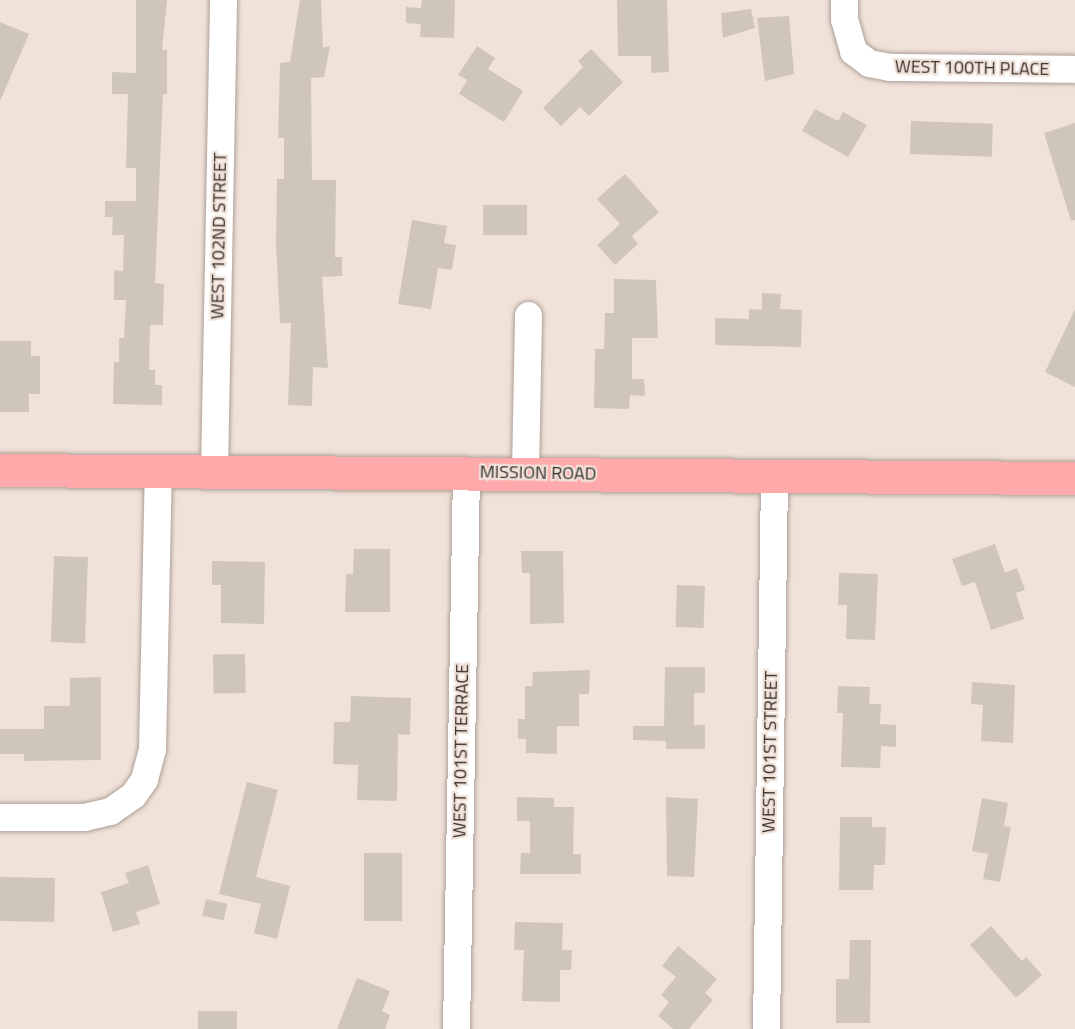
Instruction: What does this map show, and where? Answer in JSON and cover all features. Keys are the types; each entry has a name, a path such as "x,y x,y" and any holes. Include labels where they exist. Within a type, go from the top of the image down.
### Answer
{"main road":[{"name":"MISSION ROAD","path":"0,470 1075,478"}],"street":[{"name":"WEST 102ND STREET","path":"214,471 223,0"},
{"name":"WEST 100TH PLACE","path":"844,0 843,19 853,51 869,63 889,67 1075,69"},
{"path":"525,473 528,315"},
{"path":"0,817 84,818 110,811 133,795 144,778 152,749 158,471"},
{"name":"WEST 101ST TERRACE","path":"456,1029 466,473"},
{"name":"WEST 101ST STREET","path":"765,1029 774,476"}],"building":[{"path":"136,0 167,0 162,50 167,50 167,94 163,94 155,283 164,284 163,325 150,325 149,370 155,370 155,385 162,385 162,405 113,404 114,362 119,362 119,338 124,338 126,300 114,300 114,270 123,271 124,235 112,235 113,217 105,217 105,201 136,201 136,168 126,168 128,94 112,94 112,72 136,73"},
{"path":"300,0 321,0 323,48 330,46 324,77 311,78 312,180 336,180 335,257 342,257 342,276 322,277 328,368 313,367 312,406 288,405 291,323 280,323 276,244 277,179 284,179 284,138 278,138 280,63 290,62"},
{"path":"422,0 455,0 454,38 420,37 421,24 406,23 406,7 421,8"},
{"path":"617,0 667,0 669,72 651,73 651,56 618,56"},
{"path":"751,9 755,28 723,38 721,13"},
{"path":"789,16 794,74 765,81 757,18"},
{"path":"0,22 29,34 0,101"},
{"path":"477,46 495,58 488,69 523,91 504,122 459,94 467,80 458,75"},
{"path":"591,49 623,82 589,116 580,107 561,126 543,108 583,67 578,61"},
{"path":"815,109 838,121 843,112 867,125 848,157 802,131"},
{"path":"911,121 993,124 992,157 910,154"},
{"path":"1075,123 1075,220 1071,221 1044,133"},
{"path":"625,174 659,212 632,236 638,244 615,265 597,245 620,224 597,199"},
{"path":"483,205 527,205 527,235 483,235"},
{"path":"412,220 447,226 444,243 456,245 452,270 438,268 431,309 398,304"},
{"path":"614,279 656,280 658,338 632,338 632,379 644,379 645,396 630,395 629,409 594,408 595,349 604,349 605,313 614,313"},
{"path":"762,293 781,294 780,309 802,310 801,347 715,345 715,318 749,319 749,309 762,310"},
{"path":"1075,309 1075,387 1045,372"},
{"path":"0,341 31,341 31,356 40,356 40,394 29,394 29,412 0,412"},
{"path":"995,544 1005,573 1017,568 1025,590 1016,593 1024,619 991,630 975,582 962,586 952,559"},
{"path":"354,549 390,549 390,612 345,612 346,574 353,574"},
{"path":"521,551 563,551 564,623 530,624 530,573 522,573"},
{"path":"54,556 88,557 85,643 51,642"},
{"path":"212,561 265,562 264,624 221,623 221,585 212,585"},
{"path":"839,573 878,574 875,640 846,639 847,605 838,605"},
{"path":"677,585 705,586 704,628 676,627"},
{"path":"245,654 246,693 214,694 213,655"},
{"path":"665,667 705,667 705,693 694,693 694,725 705,725 705,749 666,749 666,741 633,740 633,726 664,726"},
{"path":"590,670 589,694 579,694 579,726 557,726 557,754 526,753 526,739 518,739 518,719 525,719 525,686 532,686 533,672"},
{"path":"101,677 101,760 24,761 24,754 0,754 0,729 44,729 44,706 70,706 70,678"},
{"path":"972,682 1015,685 1013,743 981,741 983,705 971,704"},
{"path":"838,686 870,687 869,704 881,704 880,724 896,725 896,747 881,746 880,768 841,767 843,713 837,713"},
{"path":"351,696 411,698 410,735 398,734 397,801 357,800 358,765 333,764 334,722 350,722"},
{"path":"247,782 278,790 256,877 290,886 277,939 254,933 261,904 219,894"},
{"path":"517,797 554,798 554,807 574,807 573,854 581,854 581,874 520,874 521,853 530,853 530,821 517,821"},
{"path":"666,797 698,799 694,877 667,876"},
{"path":"982,798 1008,803 1004,826 1011,827 1000,882 983,879 988,854 972,851"},
{"path":"840,817 872,817 872,827 886,827 885,865 874,865 873,890 839,890"},
{"path":"364,853 402,853 402,921 364,921"},
{"path":"148,865 160,904 136,912 140,924 113,932 101,892 129,883 125,873"},
{"path":"0,877 55,878 54,922 0,921"},
{"path":"206,899 227,904 224,921 202,916"},
{"path":"515,922 563,923 562,950 572,950 571,970 560,970 560,1002 522,1001 524,950 514,950"},
{"path":"991,926 1022,961 1026,957 1042,975 1016,998 970,945"},
{"path":"850,940 871,940 870,1023 836,1023 836,979 849,979"},
{"path":"678,946 717,979 705,993 713,1000 689,1029 673,1029 658,1016 669,1002 661,995 676,977 662,966"},
{"path":"357,978 390,991 382,1011 390,1015 385,1029 337,1029"},
{"path":"198,1011 237,1011 237,1029 198,1029"}]}
